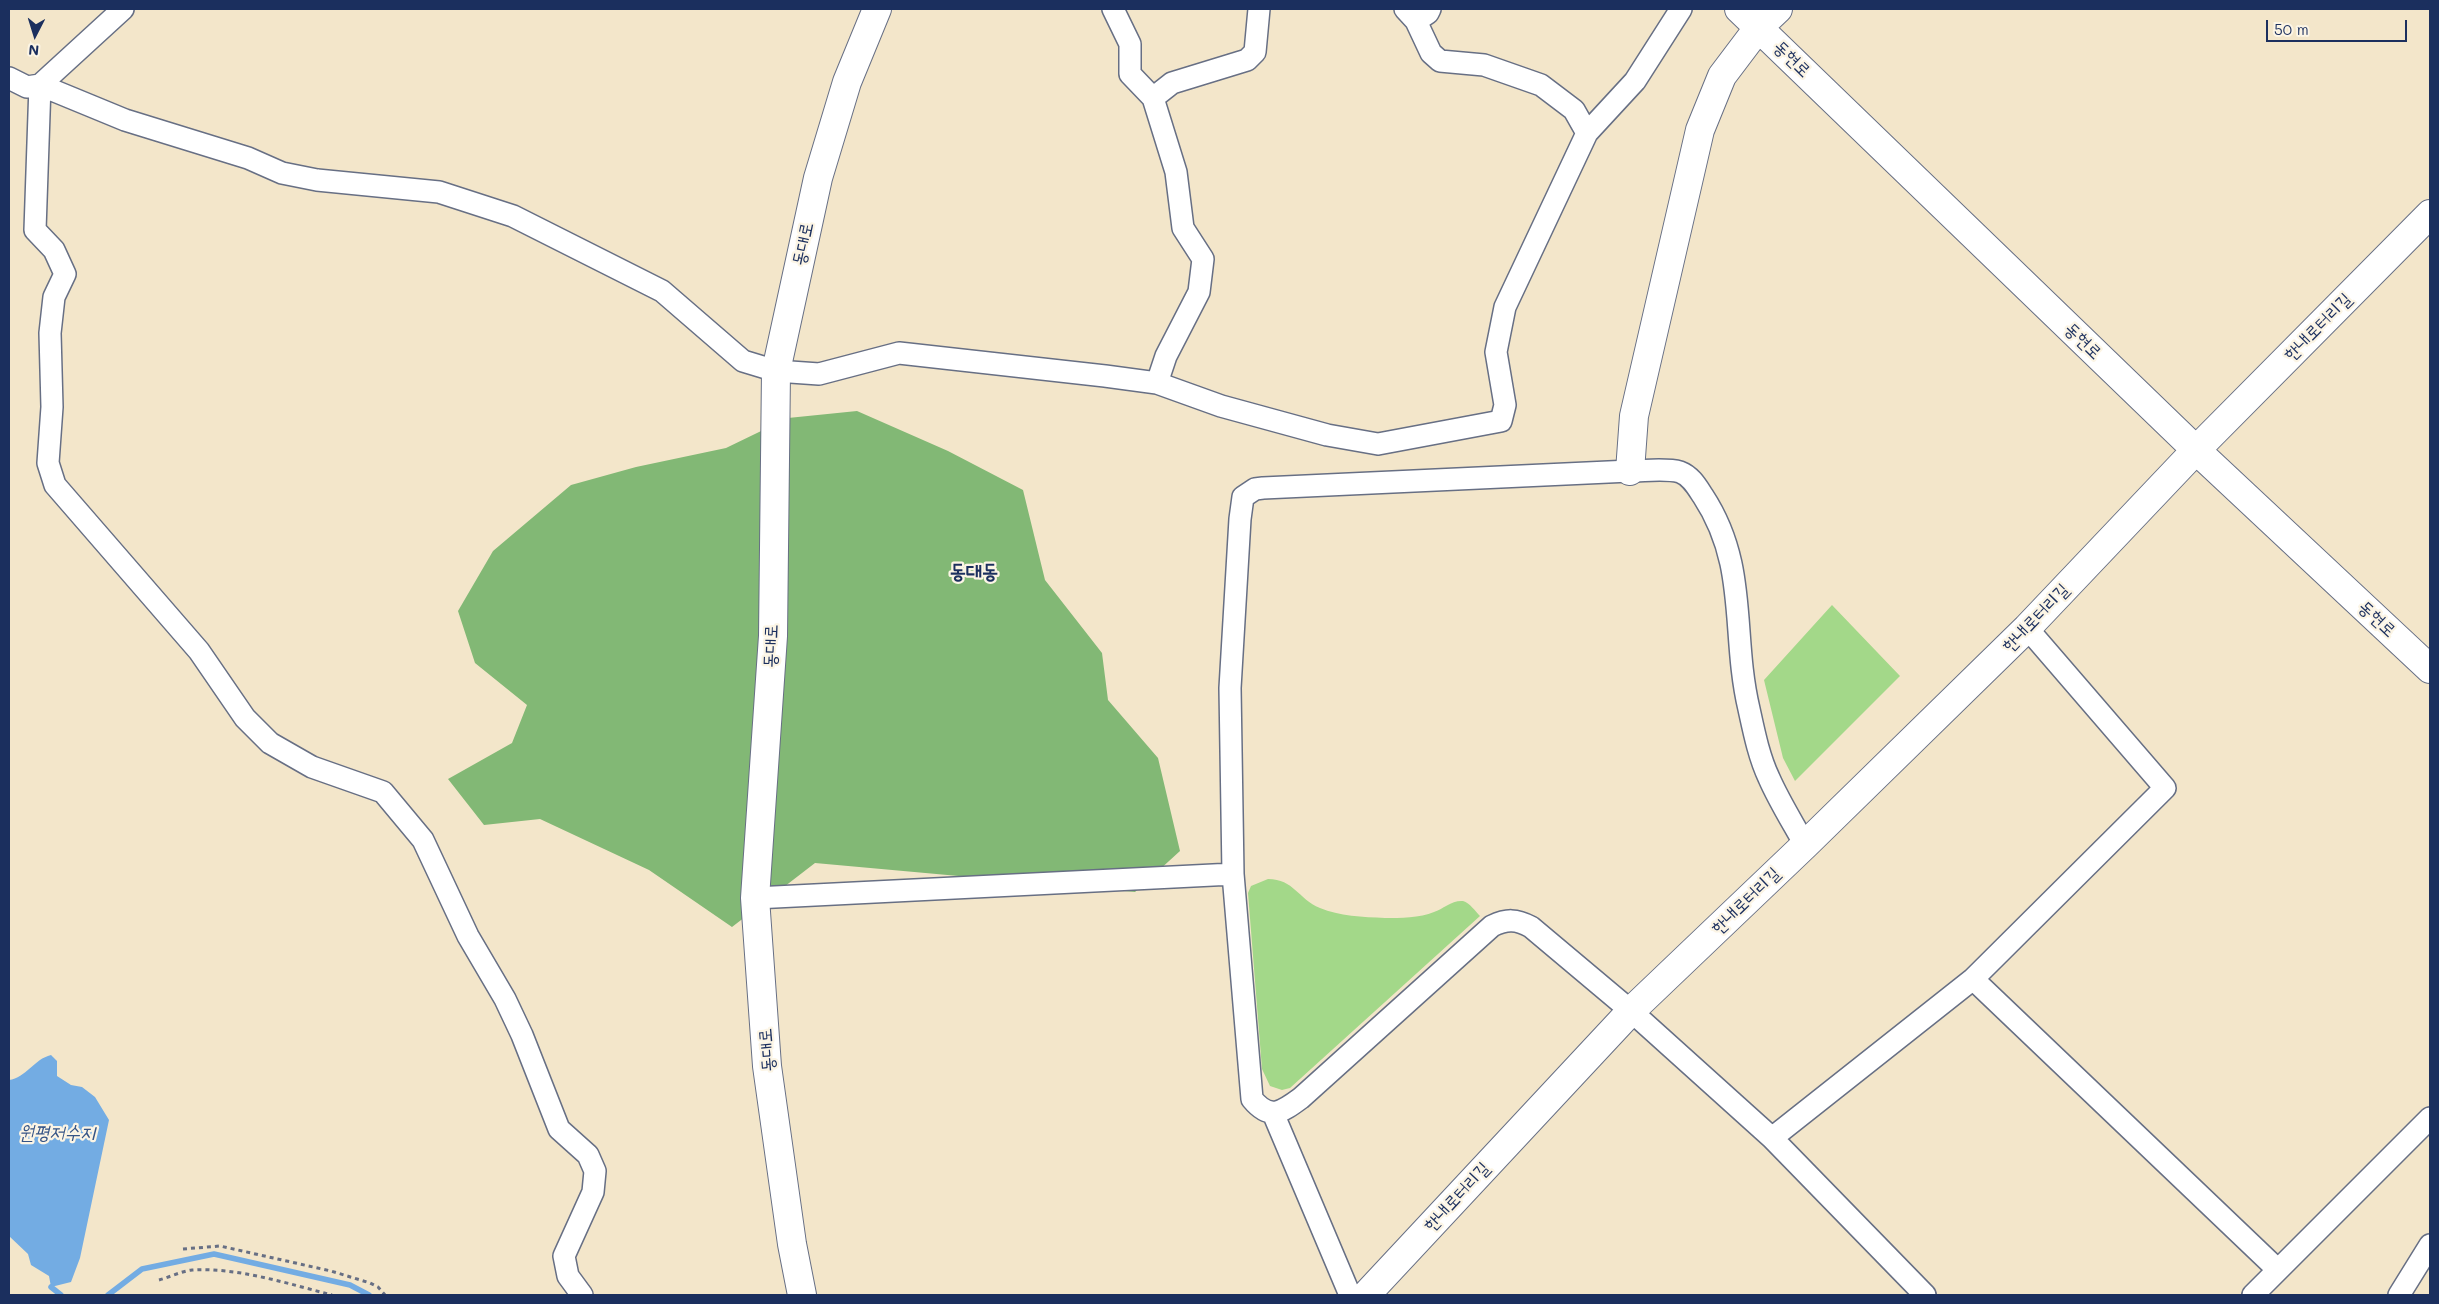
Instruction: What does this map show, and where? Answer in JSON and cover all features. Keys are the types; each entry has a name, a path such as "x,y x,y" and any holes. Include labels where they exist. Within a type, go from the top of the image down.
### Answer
{"street":[{"path":"123,9 40,85 35,230 54,250 65,274 54,297 50,333 52,407 48,463 55,485 198,651 245,718 270,742 312,767 383,792 423,840 468,936 505,999 522,1035 559,1129 588,1155 595,1171 593,1192 564,1256 568,1276 582,1295"},
{"name":"동대로","path":"802,1295 792,1244 767,1066 755,898 772,636 776,371 818,178 847,82 877,9"},
{"path":"1113,9 1130,44 1130,74 1153,98 1176,172 1183,228 1202,259 1199,292 1166,356 1157,383"},
{"path":"1153,98 1172,83 1247,60 1255,52 1259,9"},
{"path":"9,78 28,87 40,85 125,120 248,158 282,173 317,180 439,192 513,216 662,290 743,361 776,371 819,374 899,353 1157,383 1221,406 1327,435 1378,444 1501,421 1505,404 1496,352 1505,307 1587,134 1635,81 1681,9"},
{"name":"동현로","path":"1739,9 2196,450 2430,669"},
{"path":"1630,472 1634,416 1700,130 1722,76 1758,28 1778,9"},
{"path":"1417,13 1431,52 1440,61 1484,65 1541,85 1574,110 1587,134"},
{"name":"한내로터리길","path":"1366,1295 1631,1011 1805,845 2027,628 2196,450 2430,214"},
{"path":"1805,845 1768,777 1757,741 1743,680 1735,576 1716,519 1695,484 1687,476 1678,472 1630,472 1255,489 1244,497 1240,519 1230,688 1233,874 1252,1100 1259,1108 1273,1113 1285,1110 1301,1098 1492,926 1506,920 1519,920 1531,927 1631,1011 1772,1138 1925,1295"},
{"path":"1772,1138 1972,979 2166,788 2027,628"},
{"path":"755,898 1233,874"},
{"path":"1972,979 2278,1270"},
{"path":"1273,1113 1350,1295"},
{"path":"2253,1295 2430,1118"},
{"path":"2399,1295 2430,1245"}],"path":[{"path":"183,1249 220,1246 332,1271 370,1282 385,1295"},
{"path":"159,1280 191,1270 223,1271 298,1285 332,1295"}],"green space":[{"path":"857,411 948,451 1023,490 1045,580 1102,653 1108,700 1158,758 1180,851 1135,892 815,863 732,927 649,870 540,819 484,825 448,779 512,743 527,705 475,663 458,611 493,551 571,485 636,467 726,448 788,418"},
{"path":"1832,605 1900,676 1795,781 1783,758 1764,680"},
{"path":"1268,879 1284,882 1306,900 1327,911 1360,917 1416,917 1434,912 1459,901 1466,902 1480,916 1290,1088 1282,1090 1270,1086 1262,1069 1248,893 1251,886"}],"water":[{"name":"원평저수지","path":"51,1055 57,1061 57,1076 71,1085 82,1087 95,1097 109,1120 80,1258 71,1282 51,1287 49,1276 31,1265 28,1254 9,1236 9,1080 15,1079 40,1060"}],"waterway":[{"path":"108,1295 142,1269 214,1254 350,1285 369,1295"},
{"path":"51,1287 61,1295"}],"district":[{"name":"동대동","path":"974,572"}]}
